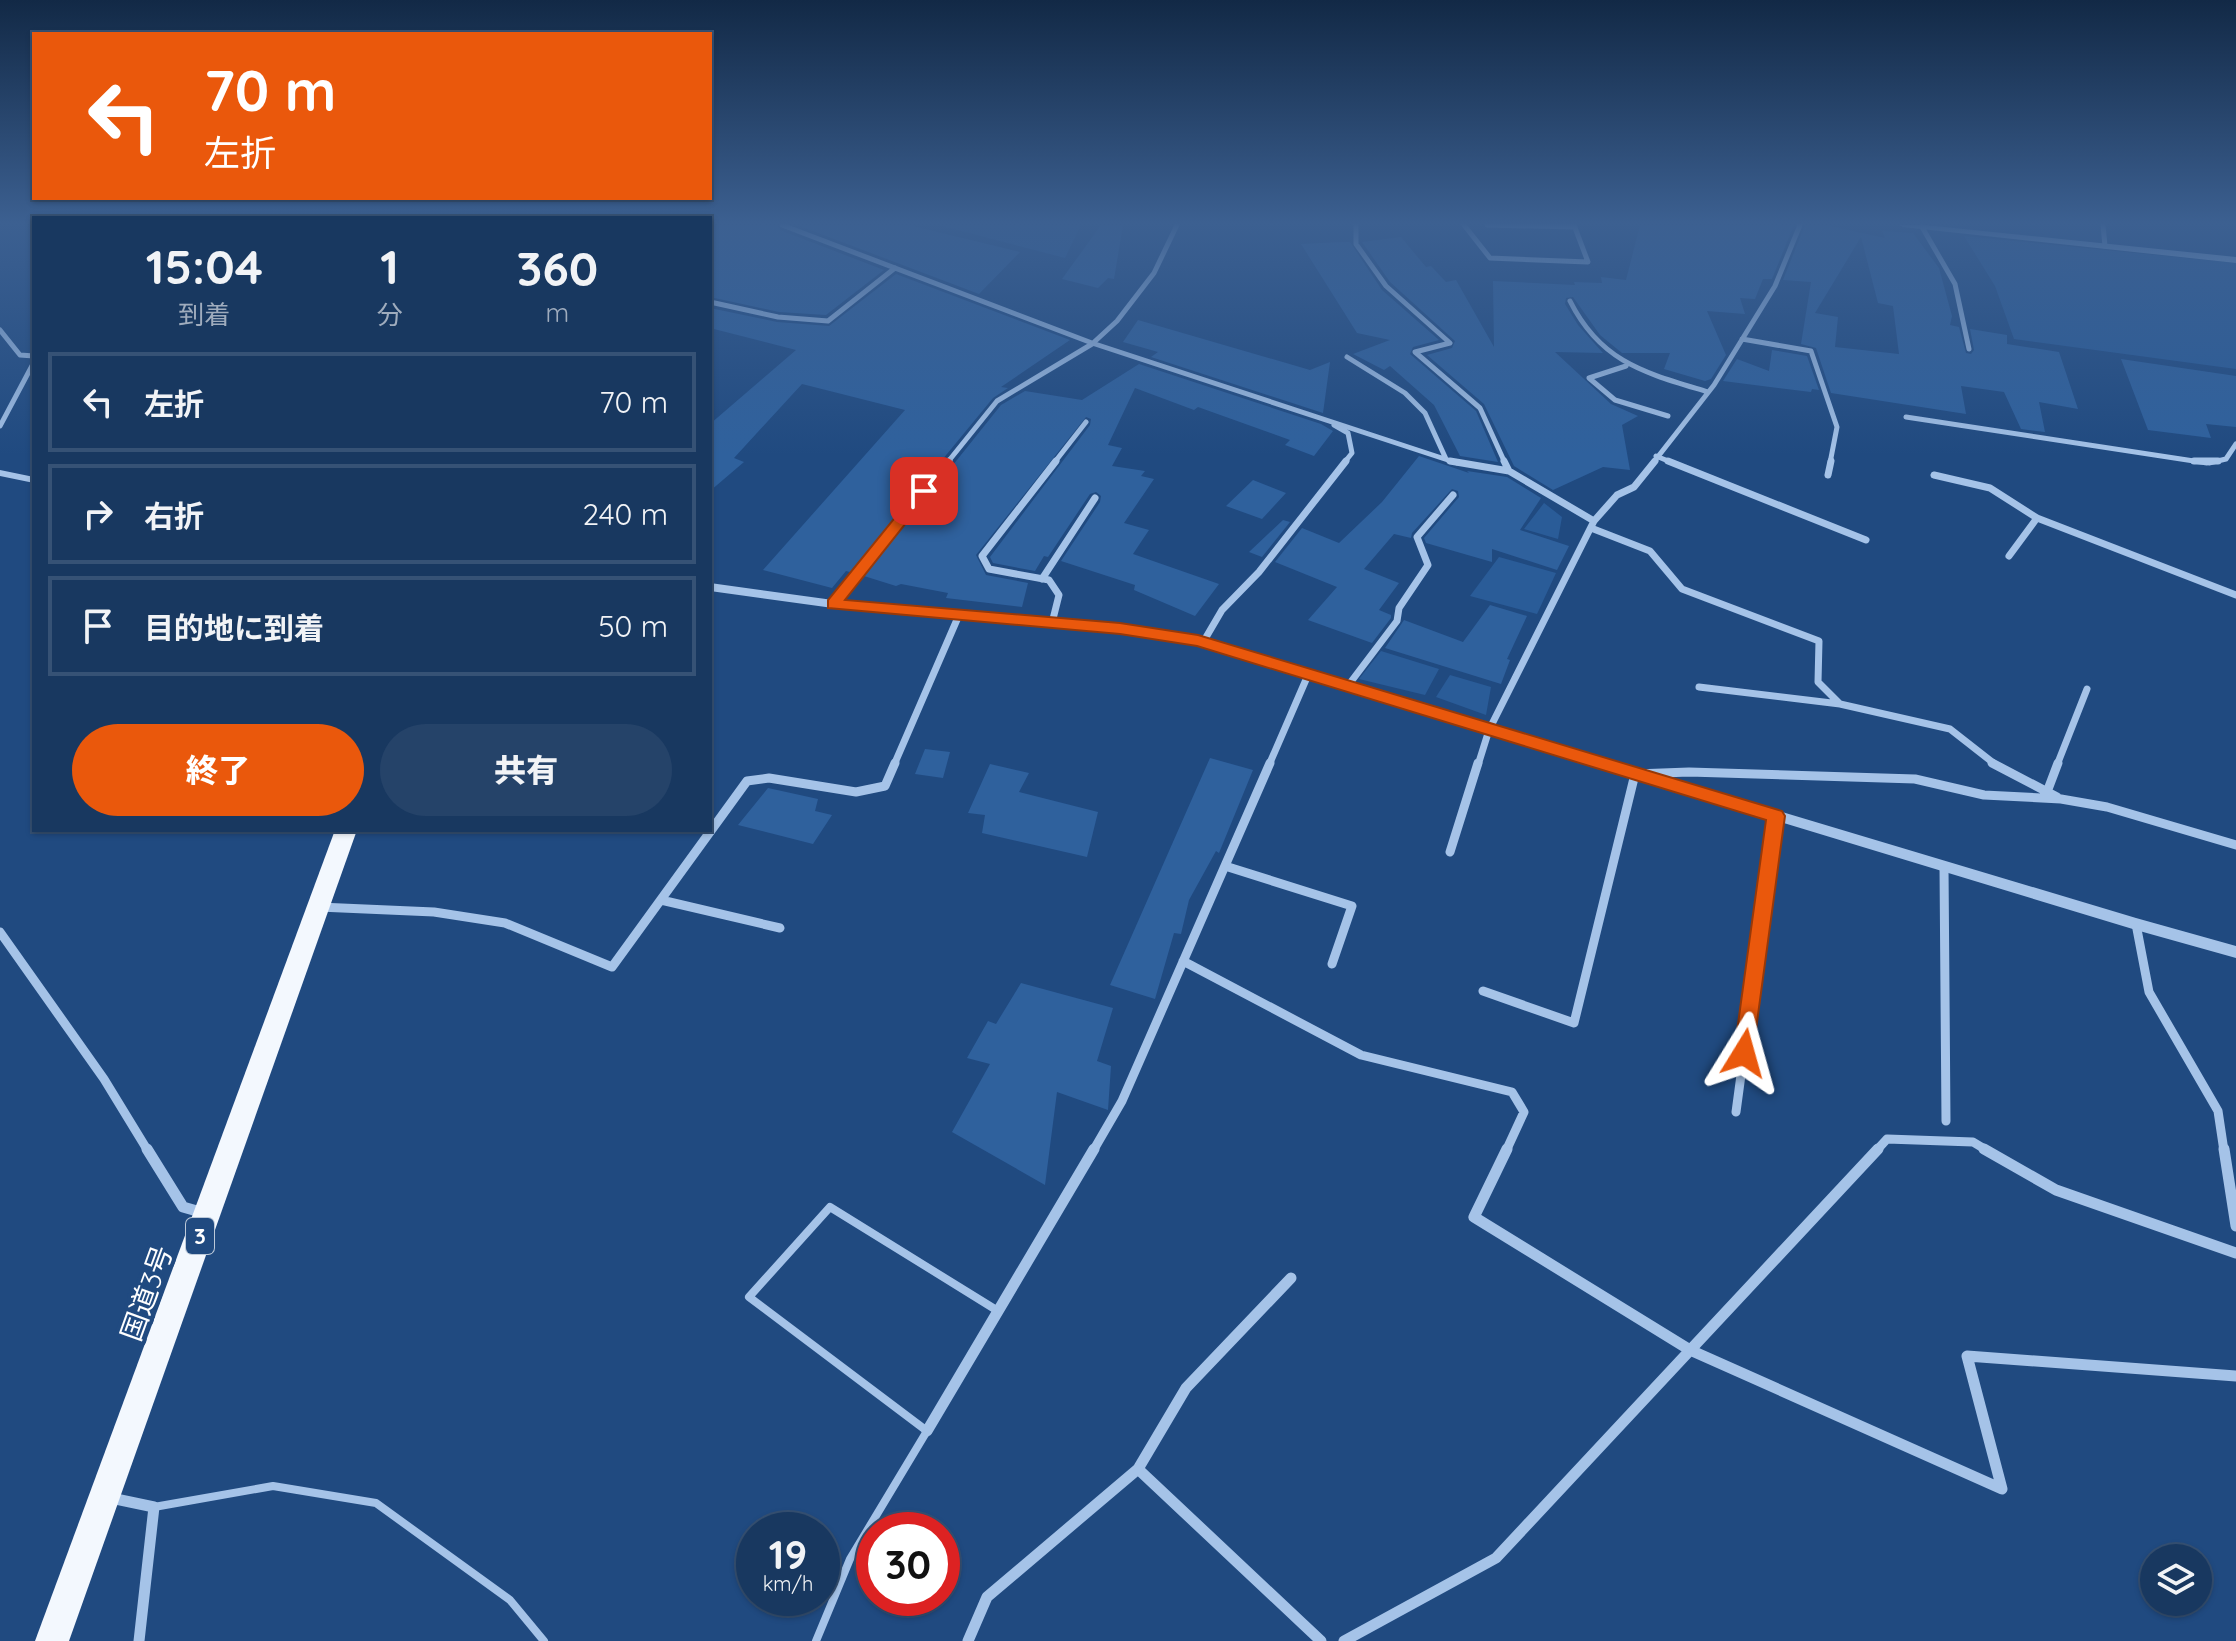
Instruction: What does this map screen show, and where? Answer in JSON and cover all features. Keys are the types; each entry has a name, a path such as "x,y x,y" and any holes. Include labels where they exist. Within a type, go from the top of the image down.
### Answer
{"highway":[{"name":"国道3号","path":"52,1641 345,832"}],"street":[{"path":"712,302 778,317 828,321 853,302"},
{"path":"983,302 1092,343 1446,459 1509,471 1593,525 1650,551 1682,589 1819,641 1818,682 1840,704"},
{"path":"833,604 997,401 1024,380 1092,343 1131,302"},
{"path":"1403,302 1450,343 1415,352 1480,408 1509,471"},
{"path":"1570,302 1575,314 1606,354 1626,366 1708,392"},
{"path":"1450,852 1489,730 1593,525 1617,495 1634,487 1708,392 1765,302"},
{"path":"1959,302 1969,349"},
{"path":"0,330 20,355 32,356"},
{"path":"1742,339 1811,351 1837,427 1828,475"},
{"path":"1347,357 1405,393 1425,413 1446,459"},
{"path":"0,426 32,366"},
{"path":"1626,366 1589,378 1615,400 1668,416"},
{"path":"1198,641 1205,639 1222,610 1259,572 1352,453 1348,433 1320,417"},
{"path":"1906,417 2208,463 2226,459 2236,444"},
{"path":"1052,623 1059,595 1049,580 989,569 982,556 1086,422"},
{"path":"1656,456 1866,540"},
{"path":"0,473 32,480"},
{"path":"1934,475 1990,488 2037,518 2236,595"},
{"path":"1347,687 1397,621 1399,608 1428,565 1417,537 1453,495"},
{"path":"1042,579 1095,498"},
{"path":"2009,556 2037,518"},
{"path":"712,587 833,604 1120,629 1198,641 2236,952"},
{"path":"712,829 747,781 769,778 856,792 885,786 959,615"},
{"path":"927,1431 1122,1101 1308,675"},
{"path":"1699,687 1840,704 1950,729 1990,762 2061,799"},
{"path":"2047,792 2087,689"},
{"path":"1635,774 1689,772 1915,779 1984,795 2061,799 2107,807 2236,845"},
{"path":"1483,991 1574,1023 1635,774"},
{"path":"1736,1112 1776,816"},
{"path":"318,907 434,912 505,923 612,967 710,832"},
{"path":"1225,866 1352,906 1332,964"},
{"path":"1944,867 1946,1121"},
{"path":"661,900 780,928"},
{"path":"2136,924 2149,992 2218,1111 2236,1226"},
{"path":"0,932 104,1079 183,1207 208,1214"},
{"path":"1183,961 1361,1055 1512,1092 1524,1112 1474,1217 1690,1350 2002,1489 1967,1356 2236,1376"},
{"path":"1344,1641 1496,1558 1887,1139 1973,1142 2056,1190 2236,1253"},
{"path":"968,1641 987,1597 1138,1469 1186,1388 1291,1278"},
{"path":"1138,1469 1321,1641"},
{"path":"106,1497 154,1507 139,1641"}],"lane":[{"path":"816,1641 850,1559 927,1431 749,1297 830,1207 998,1311"},
{"path":"154,1507 273,1486 376,1503 510,1600 544,1641"}],"shaded area":[{"path":"2001,302 2236,302 2236,369 2014,339"},
{"path":"1544,503 1562,517 1558,539 1524,529"},
{"path":"1499,557 1556,573 1537,614 1470,596"},
{"path":"1381,651 1439,669 1425,695 1359,679"},
{"path":"1450,675 1491,687 1486,715 1436,697"}],"building":[{"path":"731,302 843,302 826,315 779,312"},
{"path":"860,302 969,302 1070,340 1001,387 1008,388 993,398 850,572 846,571 832,588 763,570 905,410 802,384 734,458 744,462 712,489 712,422 796,350 712,329 712,308 777,322 829,326"},
{"path":"1337,302 1395,302 1439,340 1413,347 1410,354 1476,411 1498,462 1460,456 1434,405 1390,366 1384,370 1353,354 1390,340 1357,333"},
{"path":"1412,302 1468,302 1494,347 1493,302 1565,302 1578,325 1603,353 1555,352 1611,404 1638,416 1622,425 1630,470 1603,467 1553,490 1514,466 1484,404 1427,355 1452,348 1455,341"},
{"path":"1576,302 1741,302 1745,314 1707,311 1726,355 1711,379 1705,381 1664,369 1670,353 1622,353 1600,335"},
{"path":"1808,302 1822,302 1815,313 1838,317 1835,347 1899,354 1893,306 1878,302 1948,302 1952,316 1950,325 1959,327 1966,353 1971,354 1974,350 1970,329 2007,335 2007,344 2059,352 2078,409 2039,402 2045,432 2021,429 2004,392 1961,386 1966,414 1831,393 1816,348 1801,344"},
{"path":"1138,320 1310,370 1330,362 1323,413 1151,357 1158,352 1123,342"},
{"path":"1772,350 1807,356 1819,390 1812,389 1811,392 1723,381 1737,359 1769,371"},
{"path":"2121,359 2236,376 2236,427 2206,424 2211,438 2148,430"},
{"path":"1139,364 1321,424 1333,431 1314,456 1285,445 1290,440 1135,388 1108,445 1122,448 1112,466 1145,471 1141,476 1154,479 1124,523 1149,530 1133,554 1219,584 1195,616 1134,590 1135,585 1061,561 1100,502 1101,496 1096,492 1090,494 1048,557 1044,556 1035,571 993,563 990,557 1090,425 1091,419 1086,417 976,555 986,575 1028,583 1022,607 946,598 948,593 901,584 896,586 864,576 1001,405 1025,391 1082,400"},
{"path":"1419,456 1469,473 1467,471 1507,477 1541,498 1520,530 1569,546 1557,570 1492,549 1492,562 1426,543 1424,538 1459,497 1458,491 1452,489 1412,533 1411,538 1394,534 1364,569 1399,583 1379,610 1391,615 1391,618 1372,643 1308,620 1337,587 1275,562 1302,528 1339,543 1382,502"},
{"path":"1253,480 1286,493 1262,519 1226,506"},
{"path":"1283,520 1290,522 1262,557 1249,552"},
{"path":"1490,605 1527,616 1507,659 1510,660 1501,684 1385,648 1404,620 1463,642"},
{"path":"925,749 950,752 943,778 915,774"},
{"path":"1210,758 1253,770 1219,853 1216,851 1189,900 1181,934 1174,933 1155,999 1110,985"},
{"path":"990,764 1029,773 1019,792 1098,812 1087,857 982,833 985,815 968,813"},
{"path":"768,788 818,799 815,811 832,815 813,844 738,825"},
{"path":"1021,983 1113,1008 1097,1061 1111,1066 1108,1110 1057,1092 1045,1185 952,1132 990,1064 967,1058 988,1021 996,1024"}],"route":[{"path":"924,491 833,604 1120,629 1198,641 1776,816 1744,1053"}]}
